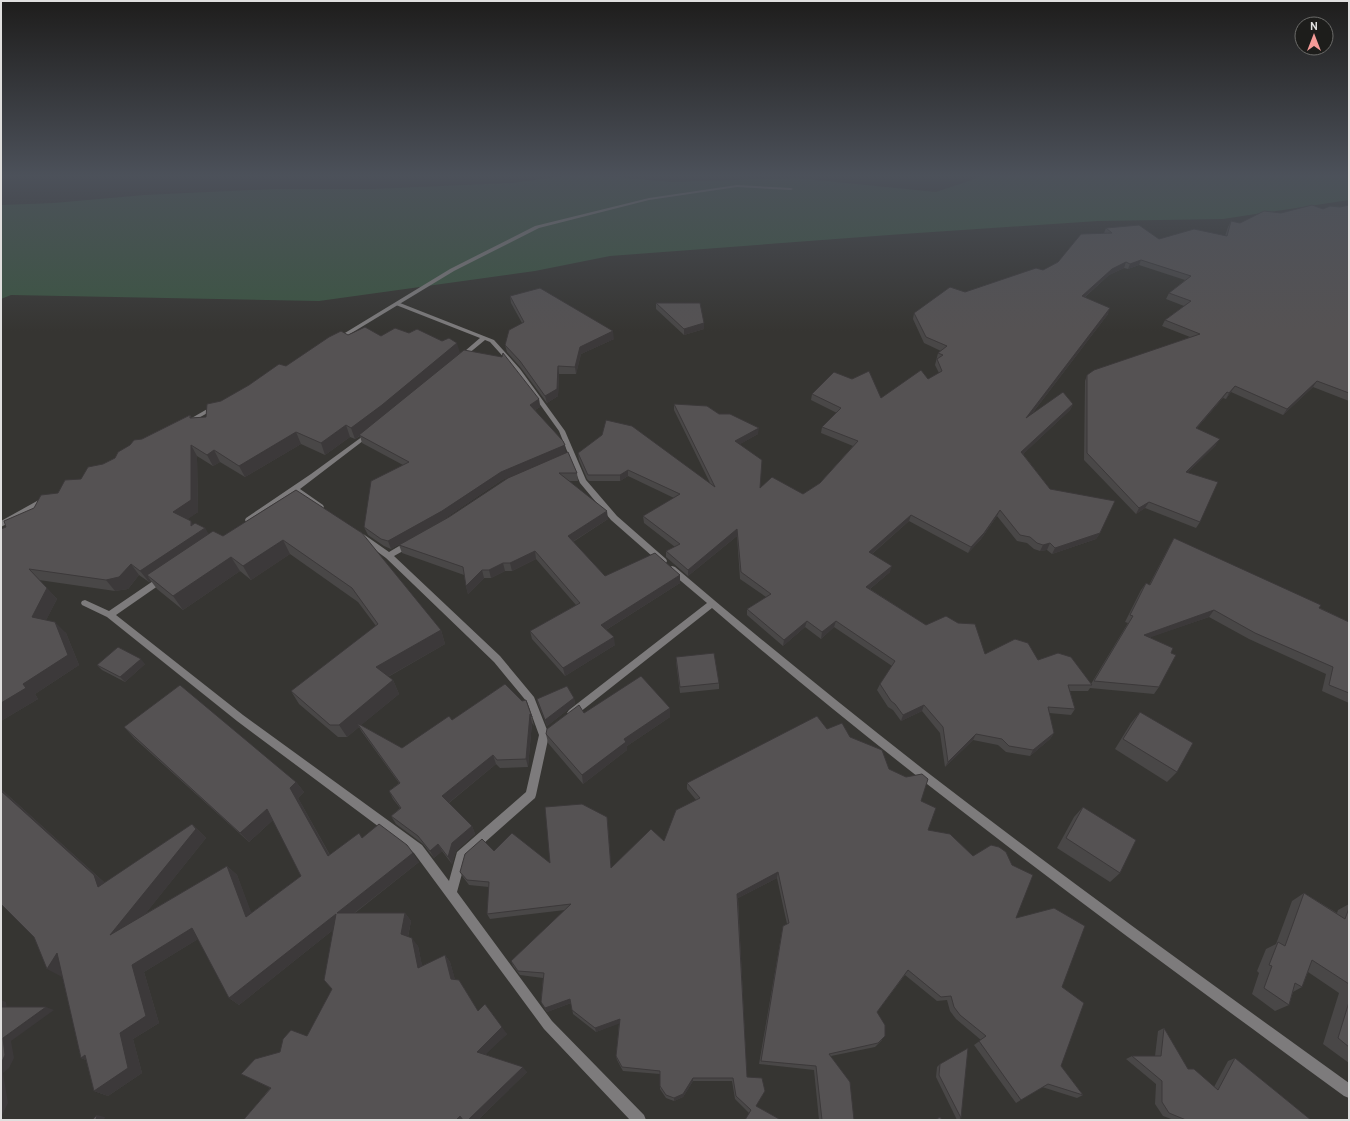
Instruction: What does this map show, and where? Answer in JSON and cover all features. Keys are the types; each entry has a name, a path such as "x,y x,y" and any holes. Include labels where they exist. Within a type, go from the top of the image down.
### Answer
{"street":[{"path":"335,341 452,270 540,226"},
{"path":"398,304 492,341 518,370 562,431 568,456 582,481 614,518 712,604 843,712 1058,879 1349,1091"},
{"path":"455,363 484,338"},
{"path":"178,427 225,401"},
{"path":"243,524 295,489 377,428"},
{"path":"295,489 326,511"},
{"path":"1,524 55,494"},
{"path":"352,529 389,556 497,659 531,700 547,733 531,795 461,856 451,893"},
{"path":"389,556 415,541"},
{"path":"110,615 166,576"},
{"path":"85,603 110,615 240,718 418,849 548,1025 639,1120"},
{"path":"563,720 712,604"}],"green space":[{"path":"1,226 1018,226 610,256 535,271 319,301 11,295 1,299"}],"building":[{"path":"1141,226 1159,239 1194,229 1227,236 1230,226 1349,226 1349,393 1317,381 1287,409 1235,386 1229,393 1227,392 1196,428 1220,439 1186,472 1218,482 1200,522 1149,502 1139,508 1087,453 1087,375 1094,370 1200,334 1165,320 1191,301 1169,293 1191,276 1141,260 1130,264 1126,262 1112,269 1082,296 1110,308 1026,418 1063,392 1073,404 1021,452 1050,489 1115,501 1100,533 1055,548 1050,543 1043,545 1037,543 1030,537 1020,535 1000,510 984,533 971,547 911,515 869,552 892,566 866,587 926,625 946,616 958,623 975,624 985,654 1015,639 1028,643 1038,660 1058,653 1071,657 1092,685 1068,685 1075,709 1048,707 1054,733 1033,750 1009,746 1002,739 976,734 948,762 943,727 924,705 903,715 891,701 880,684 895,661 836,621 822,632 807,621 784,640 747,609 771,594 741,572 737,529 688,570 666,551 680,544 643,516 680,494 628,470 620,475 588,475 578,453 602,435 606,420 632,426 715,487 674,404 707,406 719,414 730,414 759,428 735,441 762,460 760,488 772,477 803,494 820,483 858,441 822,427 841,408 812,394 834,372 852,379 869,371 881,398 921,370 928,379 942,371 937,359 943,355 938,353 947,346 926,337 914,313 950,287 965,292 1036,268 1043,270 1058,262 1081,234 1112,233 1106,228"},
{"path":"540,288 613,331 580,347 575,367 558,366 557,389 545,396 520,361 505,345 509,330 524,322 510,296"},
{"path":"656,303 700,303 704,323 684,329"},
{"path":"365,327 381,336 395,328 409,333 417,329 442,341 449,338 457,343 382,405 351,428 346,425 321,443 296,432 239,466 214,450 207,455 191,445 191,500 173,512 191,521 191,526 195,523 205,528 140,571 131,564 119,577 106,580 29,569 47,588 32,617 55,622 68,655 23,684 26,688 1,703 1,529 6,527 4,521 34,508 41,495 58,493 65,480 81,479 88,467 103,464 115,458 118,452 130,445 134,440 142,439 190,415 190,418 206,417 207,404 221,401 249,385 279,364 286,366 329,337 341,331 348,335"},
{"path":"464,350 502,357 503,353 539,399 530,405 565,445 501,472 442,511 388,541 381,539 364,527 371,481 409,462 359,435"},
{"path":"568,452 577,473 559,473 607,511 568,536 605,576 655,553 680,575 601,625 614,637 563,668 530,631 580,603 535,551 510,563 503,563 489,570 482,570 466,586 463,567 399,545 449,517 508,478"},
{"path":"296,490 362,533 441,630 376,667 393,680 339,725 330,725 291,691 378,624 352,588 283,540 243,566 231,557 173,596 147,575 213,531 223,536"},
{"path":"1174,538 1321,605 1319,608 1349,622 1349,693 1329,685 1333,667 1255,633 1214,610 1144,635 1173,648 1171,653 1176,655 1159,687 1094,681 1133,616 1130,615 1146,583 1150,585"},
{"path":"118,647 141,659 120,677 97,665"},
{"path":"714,653 719,683 680,687 676,657"},
{"path":"641,676 670,708 624,739 626,742 582,775 546,734 547,729 579,705 584,713"},
{"path":"505,684 522,701 526,700 532,717 530,714 526,759 497,760 493,755 442,796 472,826 452,843 448,857 438,844 430,851 418,836 391,816 401,808 389,791 400,783 357,723 402,748 449,716 452,720"},
{"path":"180,685 296,782 290,788 328,856 359,833 362,838 379,824 407,845 413,853 337,913 405,913 401,934 412,938 418,968 445,955 451,979 459,980 478,1011 485,1004 502,1027 477,1052 523,1067 468,1120 463,1120 460,1116 456,1120 244,1120 271,1088 241,1074 255,1059 280,1052 283,1039 291,1030 307,1036 332,989 324,980 336,914 229,998 192,928 132,965 146,1016 120,1033 128,1068 94,1091 85,1055 81,1058 57,953 47,969 34,937 1,904 1,791 94,875 98,887 192,824 196,829 110,935 227,866 246,917 301,876 267,809 240,833 124,727"},
{"path":"567,686 574,698 545,720 537,699"},
{"path":"1140,712 1193,743 1177,772 1123,739"},
{"path":"817,716 827,729 842,723 850,737 882,750 889,769 906,777 922,774 928,779 921,801 936,808 928,830 950,834 973,856 991,845 999,847 1006,852 1012,865 1033,875 1016,918 1054,908 1085,926 1062,987 1084,1003 1061,1066 1083,1095 1048,1084 1021,1100 979,1041 986,1036 960,1015 954,1007 951,996 941,997 908,970 877,1012 885,1025 885,1036 878,1043 829,1054 850,1082 854,1120 822,1120 816,1066 761,1061 783,926 789,923 778,872 737,894 747,1077 762,1078 765,1091 756,1106 781,1120 745,1120 751,1110 736,1096 733,1078 693,1078 683,1094 674,1098 666,1095 660,1086 660,1071 622,1067 616,1056 620,1019 595,1028 572,1010 570,999 545,1008 541,1002 544,973 518,971 511,961 571,904 487,914 489,882 467,880 460,872 465,854 482,839 494,851 512,833 550,863 545,807 582,804 607,817 611,868 651,829 664,841 676,810 700,798 687,783"},
{"path":"1083,807 1136,840 1120,873 1066,838"},
{"path":"1304,893 1345,919 1349,908 1349,984 1312,960 1302,987 1295,983 1289,1005 1264,988 1272,966 1269,965 1278,942 1285,946"},
{"path":"1349,1002 1349,1047 1338,1038"},
{"path":"1,1007 46,1007 3,1038 5,1055 1,1064"},
{"path":"1164,1028 1188,1069 1194,1069 1218,1090 1235,1058 1311,1120 1186,1120 1169,1113 1162,1102 1162,1081 1132,1056 1161,1056"},
{"path":"968,1048 961,1118 939,1075 940,1064"},
{"path":"940,1117 942,1120 935,1120"}]}
